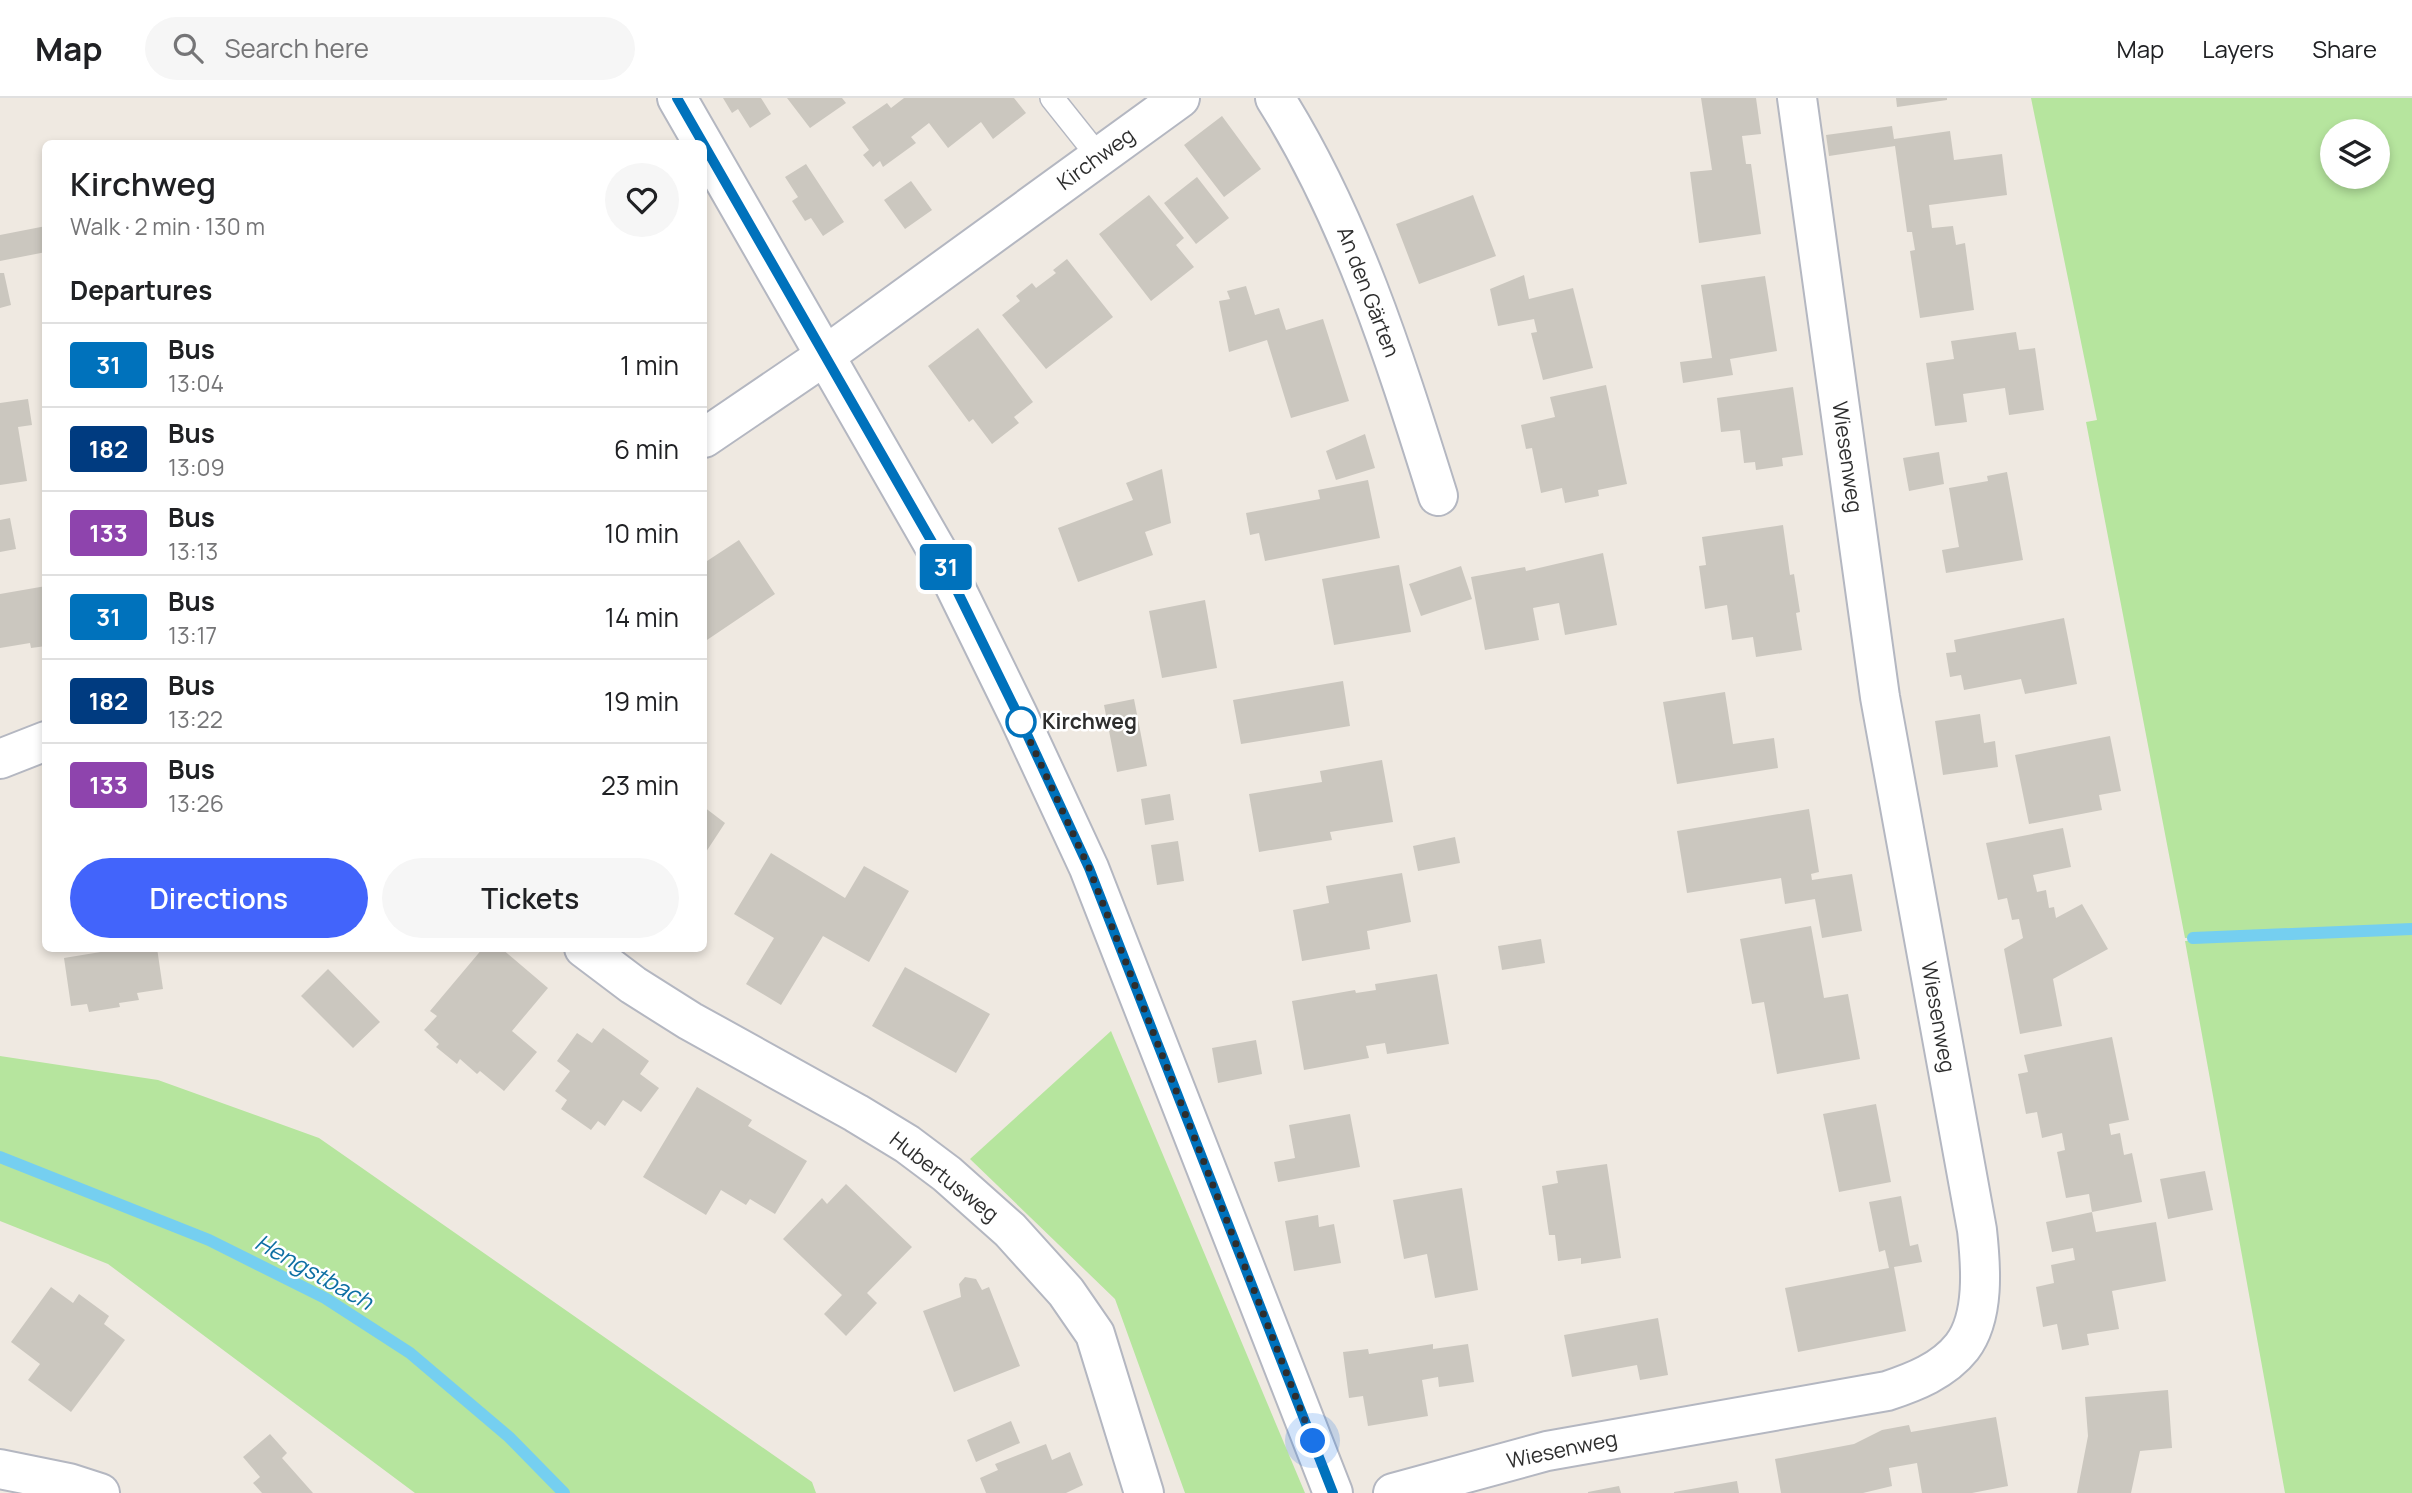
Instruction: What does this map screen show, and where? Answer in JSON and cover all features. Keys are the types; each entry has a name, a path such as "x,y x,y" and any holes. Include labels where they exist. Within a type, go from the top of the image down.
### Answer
{"street":[{"path":"677,98 701,140"},
{"name":"Kirchweg","path":"707,436 826,355 1180,98"},
{"name":"An den Gärten","path":"1275,98 1308,154 1376,305 1438,496"},
{"name":"Wiesenweg","path":"1393,1493 1514,1459 1577,1445 1887,1391 1917,1381 1938,1369 1962,1348 1970,1331 1979,1287 1977,1230 1880,697 1797,98"},
{"path":"707,150 940,556 1018,715 1089,868 1333,1493"},
{"path":"0,759 42,743"},
{"name":"Hubertusweg","path":"589,952 633,985 690,1021 907,1144 947,1174 1010,1230 1066,1292 1095,1334 1144,1493"},
{"path":"0,1469 69,1483 100,1493"}],"lane":[{"path":"1052,98 1099,157"}],"green space":[{"path":"2031,98 2412,98 2412,928 2185,938 2086,422 2097,420"},
{"path":"2412,930 2412,1493 2285,1493 2185,941"},
{"path":"1111,1031 1305,1493 1185,1493 1115,1299 970,1159"},
{"path":"0,1056 158,1080 319,1138 812,1482 816,1493 415,1493 108,1264 0,1221"}],"building":[{"path":"723,98 761,98 771,114 750,128 738,109 732,113"},
{"path":"787,98 842,98 846,103 810,128"},
{"path":"904,98 1014,98 1026,113 993,139 981,122 948,148 929,123 911,137 916,143 883,167 880,161 873,167 863,155 869,150 852,127 887,103 891,108"},
{"path":"1701,98 1756,98 1761,134 1742,136 1746,164 1751,164 1761,234 1699,243 1690,172 1712,170"},
{"path":"1896,98 1947,98 1947,100 1897,107"},
{"path":"1222,116 1261,169 1224,197 1184,145"},
{"path":"1892,126 1894,139 1950,131 1954,160 2002,154 2007,195 1929,205 1932,228 1953,226 1956,245 1965,243 1974,310 1920,318 1910,251 1915,250 1912,232 1907,232 1895,146 1829,156 1826,135"},
{"path":"806,164 844,222 823,236 811,218 805,221 792,201 798,197 785,177"},
{"path":"1197,177 1229,218 1196,244 1164,203"},
{"path":"911,181 932,210 905,229 884,200"},
{"path":"1149,195 1184,238 1176,245 1194,267 1151,301 1099,234"},
{"path":"1473,195 1496,256 1419,284 1396,224"},
{"path":"42,227 42,253 0,261 0,235"},
{"path":"1067,259 1113,317 1046,369 1002,315 1020,301 1016,296 1032,283 1036,288 1056,273 1053,270"},
{"path":"0,273 4,273 11,305 0,308"},
{"path":"1524,275 1529,299 1573,288 1593,368 1543,380 1531,333 1537,332 1534,319 1498,326 1490,289"},
{"path":"1765,276 1777,351 1730,359 1733,375 1683,383 1680,362 1712,358 1701,285"},
{"path":"1246,286 1255,315 1279,308 1286,330 1323,319 1349,401 1291,418 1267,340 1229,352 1219,301 1230,299 1227,291"},
{"path":"978,328 1033,402 1014,417 1019,423 992,444 973,419 969,422 928,366"},
{"path":"2016,332 2019,350 2035,348 2044,410 2009,415 2005,388 1963,394 1967,422 1935,426 1926,363 1954,359 1951,341"},
{"path":"1606,385 1627,484 1598,490 1599,496 1565,503 1562,488 1541,493 1532,448 1526,449 1521,425 1555,417 1550,397"},
{"path":"1793,387 1803,455 1782,458 1783,466 1756,470 1755,462 1744,463 1740,430 1721,432 1717,398"},
{"path":"28,399 32,425 18,427 27,481 0,485 0,403"},
{"path":"1365,434 1375,468 1336,480 1326,451"},
{"path":"1939,452 1944,484 1909,491 1903,458"},
{"path":"1162,469 1171,523 1145,532 1153,555 1078,582 1058,528 1133,500 1126,483"},
{"path":"2007,472 2023,560 1946,573 1942,550 1959,547 1949,488 1988,481 1987,476"},
{"path":"1368,480 1380,538 1265,561 1259,533 1250,535 1246,513 1320,499 1318,490"},
{"path":"10,518 16,549 0,552 0,520"},
{"path":"1783,525 1790,575 1794,574 1800,612 1796,613 1802,650 1756,657 1753,637 1732,640 1727,605 1705,609 1699,566 1706,565 1702,537"},
{"path":"739,540 775,594 707,640 707,561"},
{"path":"1603,553 1617,625 1565,635 1559,603 1533,608 1539,640 1485,650 1471,577 1525,567 1526,571"},
{"path":"1399,565 1411,632 1334,645 1322,579"},
{"path":"1461,566 1472,599 1421,616 1409,584"},
{"path":"42,587 42,647 31,648 30,643 0,648 0,594"},
{"path":"1205,600 1217,668 1162,678 1149,611"},
{"path":"2064,618 2077,684 2025,694 2021,679 1964,690 1961,675 1950,677 1946,653 1956,652 1954,640"},
{"path":"1343,681 1350,726 1241,744 1233,700"},
{"path":"1725,692 1733,744 1774,738 1778,768 1677,784 1663,702"},
{"path":"1134,699 1147,766 1117,772 1104,705"},
{"path":"1980,714 1984,743 1995,741 1998,767 1943,775 1935,721"},
{"path":"2110,736 2121,791 2099,795 2102,810 2029,824 2015,755"},
{"path":"1382,760 1393,822 1330,832 1332,840 1259,852 1249,794 1322,782 1320,771"},
{"path":"1170,794 1174,820 1145,825 1141,799"},
{"path":"707,809 725,823 707,850"},
{"path":"1809,809 1819,872 1811,874 1812,880 1852,874 1862,931 1822,938 1815,899 1785,904 1781,878 1687,893 1677,831"},
{"path":"2063,828 2071,867 2033,875 2037,892 2046,890 2049,908 2054,907 2056,918 2082,904 2108,949 2053,979 2062,1026 2020,1034 2004,949 2023,938 2019,919 2012,920 2007,898 1998,900 1986,843"},
{"path":"1455,837 1460,863 1418,871 1413,846"},
{"path":"1178,841 1184,881 1157,885 1151,845"},
{"path":"771,853 845,898 864,866 909,891 869,962 823,936 781,1005 746,984 774,938 734,914"},
{"path":"1402,873 1411,922 1367,931 1370,949 1302,961 1293,910 1329,903 1326,886"},
{"path":"1811,926 1824,998 1848,994 1860,1059 1777,1074 1764,1002 1752,1004 1740,939"},
{"path":"1541,939 1545,963 1502,970 1498,946"},
{"path":"101,952 158,952 163,989 137,993 139,1000 119,1003 120,1007 89,1012 87,1004 71,1006 64,958"},
{"path":"480,952 506,952 548,988 512,1031 537,1052 504,1091 480,1071 477,1074 460,1059 457,1064 436,1047 439,1044 424,1030 437,1016 430,1011"},
{"path":"905,967 990,1014 956,1073 872,1026"},
{"path":"328,969 380,1022 353,1048 301,996"},
{"path":"1437,974 1449,1044 1387,1054 1385,1043 1366,1046 1369,1058 1304,1070 1292,1001 1355,990 1356,993 1376,990 1375,984"},
{"path":"603,1028 649,1061 640,1074 659,1088 641,1112 623,1100 605,1126 598,1121 591,1130 561,1109 567,1100 555,1091 570,1071 557,1061 577,1033 592,1043"},
{"path":"2112,1037 2129,1120 2109,1124 2111,1135 2120,1133 2124,1155 2132,1153 2142,1202 2092,1212 2089,1194 2066,1198 2057,1152 2065,1150 2062,1133 2042,1138 2037,1112 2026,1114 2018,1074 2028,1072 2024,1055"},
{"path":"1256,1040 1262,1074 1218,1083 1212,1048"},
{"path":"697,1087 752,1120 748,1126 807,1161 775,1214 750,1199 746,1205 721,1190 706,1215 643,1177"},
{"path":"1876,1104 1891,1182 1839,1192 1823,1114"},
{"path":"1350,1114 1360,1167 1278,1182 1274,1162 1295,1158 1289,1125"},
{"path":"1607,1164 1621,1258 1581,1264 1581,1258 1558,1261 1555,1235 1549,1235 1542,1186 1558,1183 1556,1171"},
{"path":"2205,1171 2213,1210 2168,1219 2160,1179"},
{"path":"846,1184 912,1247 867,1293 877,1303 846,1336 824,1314 842,1295 783,1239 822,1198 827,1204"},
{"path":"1462,1188 1478,1290 1435,1298 1427,1254 1404,1259 1393,1200"},
{"path":"1901,1196 1910,1246 1918,1244 1922,1262 1894,1267 1906,1331 1798,1352 1785,1288 1889,1268 1885,1250 1879,1252 1869,1202"},
{"path":"2092,1212 2096,1232 2156,1222 2166,1281 2112,1291 2119,1329 2087,1334 2089,1345 2062,1350 2057,1324 2043,1327 2036,1287 2054,1283 2051,1265 2075,1260 2073,1248 2052,1252 2046,1222"},
{"path":"1318,1215 1319,1227 1334,1224 1341,1263 1294,1271 1285,1221"},
{"path":"965,1277 976,1279 982,1290 989,1287 1020,1366 954,1392 923,1311 961,1297 959,1284"},
{"path":"51,1287 73,1303 79,1294 109,1316 104,1324 125,1340 71,1412 28,1380 40,1364 11,1342"},
{"path":"1658,1318 1668,1375 1640,1380 1637,1365 1572,1377 1564,1335"},
{"path":"1433,1344 1433,1349 1468,1344 1474,1382 1439,1387 1438,1377 1422,1380 1428,1416 1368,1426 1363,1396 1349,1398 1343,1352 1368,1349 1369,1354"},
{"path":"2168,1390 2172,1448 2140,1451 2131,1493 2077,1493 2088,1436 2085,1397"},
{"path":"1996,1417 2008,1486 1972,1493 1922,1493 1917,1463 1889,1468 1892,1486 1863,1493 1781,1493 1775,1459 1854,1444 1882,1430 1909,1425 1911,1432"},
{"path":"1011,1421 1020,1443 976,1462 967,1440"},
{"path":"270,1434 287,1453 282,1458 313,1493 262,1493 253,1483 260,1477 243,1457"},
{"path":"1046,1444 1052,1460 1070,1452 1083,1485 1066,1493 986,1493 980,1478 998,1470 995,1464"},
{"path":"1737,1481 1739,1493 1674,1493 1674,1492"},
{"path":"1619,1486 1621,1493 1588,1493 1588,1492"}],"waterway":[{"path":"2193,938 2412,929"},
{"name":"Hengstbach","path":"0,1157 209,1240 325,1298 410,1353 509,1437 564,1493"}],"bus line":[{"name":"31","path":"677,98 701,140"},
{"name":"31","path":"707,150 940,556 1018,715 1089,868 1333,1493"}],"place":[{"name":"Kirchweg","path":"1021,722"}],"route":[{"path":"1021,722 1018,715 1089,868 1313,1441"}]}
